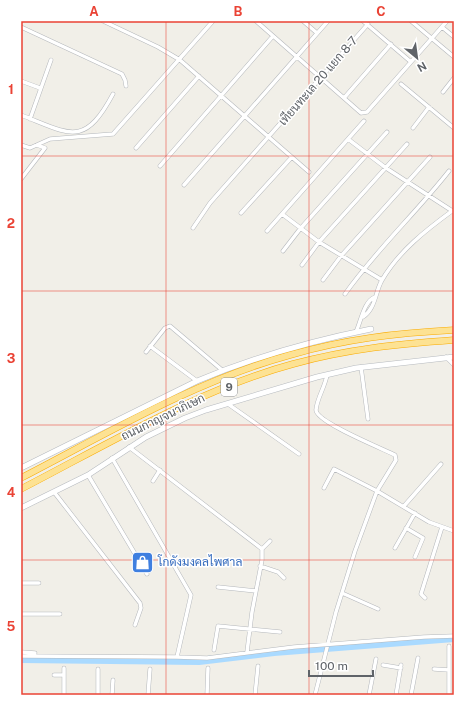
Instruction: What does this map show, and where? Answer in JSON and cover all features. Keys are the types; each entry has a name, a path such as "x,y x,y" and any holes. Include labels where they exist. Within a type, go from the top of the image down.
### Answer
{"highway":[{"name":"ถนนกาญจนาภิเษก","path":"21,478 199,388 249,368 289,355 384,334 454,330"},
{"name":"ถนนกาญจนาภิเษก","path":"21,489 204,397 291,364 387,344 454,340"}],"main road":[{"path":"21,468 222,370 277,351 371,329"},
{"path":"21,508 88,475 129,447 184,418 227,403 361,367 454,357"}],"street":[{"path":"103,21 158,47 180,60 268,139 309,172"},
{"path":"21,144 30,148 50,139 114,134 213,21"},
{"path":"256,21 321,76 361,113 367,112 447,21"},
{"path":"303,21 317,33"},
{"path":"184,185 328,21"},
{"path":"364,21 411,62"},
{"path":"411,21 454,56"},
{"name":"เทียนทะเล 20 แยก 8-7","path":"194,228 210,203 368,24"},
{"path":"21,27 122,74 126,86"},
{"path":"442,27 454,37"},
{"path":"160,166 273,36"},
{"path":"344,98 391,44"},
{"path":"30,118 51,60"},
{"path":"136,148 199,76"},
{"path":"443,92 454,78"},
{"path":"21,81 40,88"},
{"path":"401,84 454,128"},
{"path":"21,115 67,132 84,130 94,122 113,94"},
{"path":"413,128 429,107"},
{"path":"267,231 364,121"},
{"path":"283,251 300,229 387,132"},
{"path":"348,139 406,182 453,212 420,235 405,251 382,280 375,296 375,302 369,313 363,317 356,332"},
{"path":"302,266 319,242 407,144"},
{"path":"21,179 45,148 37,145"},
{"path":"323,280 341,256 430,157"},
{"path":"242,213 291,158"},
{"path":"345,294 363,268 428,197 449,171"},
{"path":"282,214 319,242 382,280"},
{"path":"146,352 165,328 170,326 222,370"},
{"path":"150,346 197,381"},
{"path":"446,357 454,365"},
{"path":"361,367 368,419"},
{"path":"315,695 342,593 378,491 396,460 396,457 342,430 318,415 316,411 327,375"},
{"path":"227,403 299,454"},
{"path":"129,447 262,549"},
{"path":"112,458 191,595 177,657"},
{"path":"324,488 337,464"},
{"path":"404,506 441,464"},
{"path":"334,469 378,491 429,522 454,531"},
{"path":"153,481 160,470"},
{"path":"88,475 147,574"},
{"path":"54,492 140,603 141,608 135,625"},
{"path":"395,548 414,513"},
{"path":"425,598 420,594 442,527"},
{"path":"406,528 424,539 415,557"},
{"path":"248,652 249,629 262,549 270,541"},
{"path":"260,566 278,572 284,578"},
{"path":"21,583 39,583"},
{"path":"218,586 256,591"},
{"path":"342,593 378,609"},
{"path":"21,614 60,614"},
{"path":"214,650 218,626 280,632"},
{"path":"21,656 207,658 248,652 329,644 454,636"},
{"path":"449,646 449,695"},
{"path":"21,652 35,653"},
{"path":"411,695 418,658"},
{"path":"369,695 376,659"},
{"path":"383,665 401,667 396,695"},
{"path":"255,695 258,666"},
{"path":"64,668 64,695"},
{"path":"207,695 208,668"},
{"path":"148,695 150,669"},
{"path":"434,669 449,670"},
{"path":"98,670 98,695"},
{"path":"54,676 64,675"},
{"path":"112,695 113,680"}],"waterway":[{"path":"21,659 199,661 274,652 454,638"}],"place":[{"name":"โกดังมงคลไพศาล","path":"142,562"}]}
